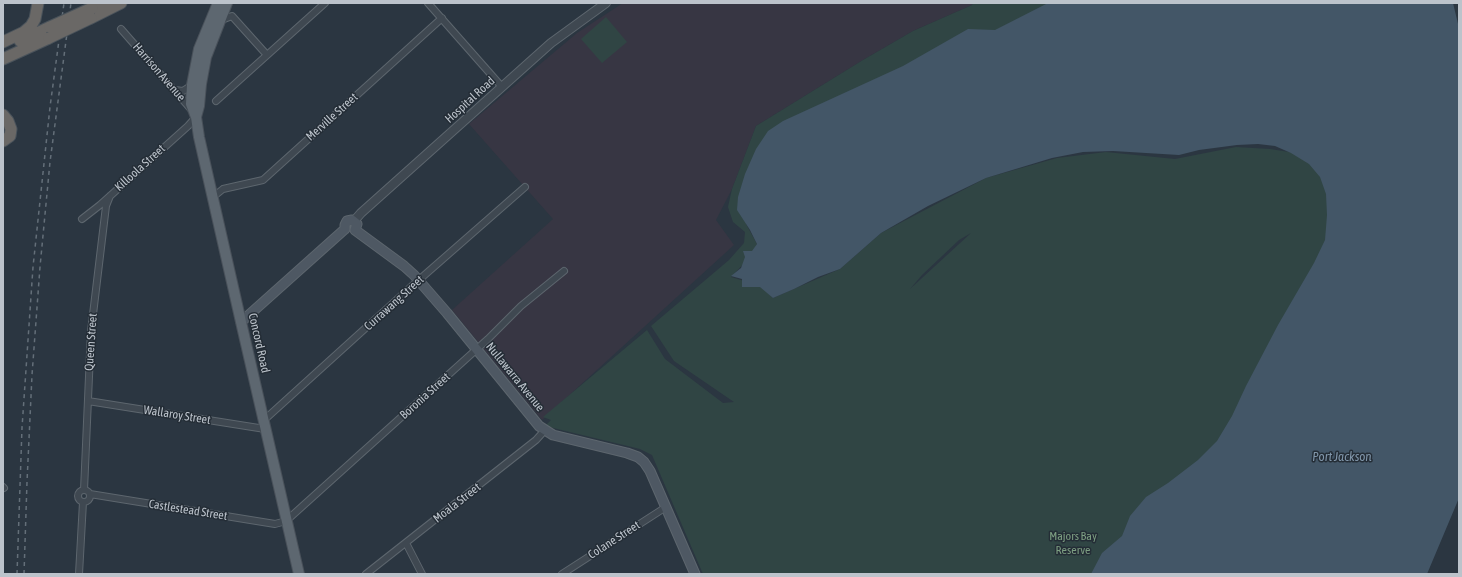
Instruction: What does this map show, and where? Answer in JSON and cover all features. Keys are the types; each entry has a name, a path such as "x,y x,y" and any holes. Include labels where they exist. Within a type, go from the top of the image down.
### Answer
{"highway":[{"path":"3,42 26,31 34,22 38,3"},
{"path":"91,13 102,3"},
{"path":"3,49 49,33 91,13 121,3"},
{"path":"5,63 27,54 49,33"},
{"path":"3,115 11,128 10,136 3,141"}],"main road":[{"name":"Concord Road","path":"196,117 206,57 219,21 223,4"},
{"name":"Concord Road","path":"223,4 199,49 192,85 191,104 196,117 264,425 299,574"},
{"path":"241,322 345,229 350,232 355,226"},
{"name":"Nullawarra Avenue","path":"355,226 404,266 418,281 539,426 553,435 638,457 648,466 695,574"}],"street":[{"path":"216,101 325,3"},
{"path":"428,3 502,87"},
{"name":"Hospital Road","path":"355,226 361,213 502,87 556,40 606,3"},
{"path":"219,21 232,16 267,55"},
{"name":"Merville Street","path":"213,197 223,189 263,180 442,18"},
{"name":"Harrison Avenue","path":"121,29 185,101 196,117"},
{"path":"175,90 183,91 192,85"},
{"name":"Killoola Street","path":"82,219 110,196 196,117"},
{"name":"Currawang Street","path":"264,425 418,281 525,187"},
{"name":"Queen Street","path":"84,490 91,331 106,206 110,196"},
{"name":"Boronia Street","path":"286,521 476,349 521,306 564,271"},
{"name":"Wallaroy Street","path":"88,401 264,425"},
{"name":"Moala Street","path":"366,574 536,440 545,430"},
{"path":"84,490 88,491 90,494 89,499 84,502 78,498 80,491 84,490"},
{"name":"Castlestead Street","path":"90,494 275,524 286,521"},
{"path":"79,574 84,502"},
{"name":"Colane Street","path":"562,574 666,507"},
{"path":"406,543 422,574"}],"shaded area":[{"path":"623,3 973,3 972,5 913,31 756,126 732,189 716,220 734,245 542,420 452,310 553,219 469,124 577,33"}],"green space":[{"name":"Majors Bay Reserve","path":"973,3 1059,3 746,224 757,244 752,255 731,277 761,286 773,298 840,269 881,233 986,178 1057,158 1106,152 1175,159 1236,147 1270,149 1302,154 1328,169 1343,207 1236,431 1098,574 703,574 652,455 640,449 545,426 551,420 543,417 647,330 665,359 723,403 734,402 674,361 651,326 729,260 744,243 745,232 733,222 728,207 732,189 756,126 913,31 972,5","holes":["971,233 910,289 922,275 959,240"]},
{"path":"606,17 627,42 602,63 581,39"}],"water":[{"name":"Port Jackson","path":"1048,3 1453,3 1459,28 1459,498 1427,574 1091,574 1102,553 1122,536 1130,516 1146,497 1168,483 1198,460 1217,441 1232,416 1278,325 1314,263 1325,240 1327,215 1326,194 1320,177 1309,164 1291,153 1275,146 1258,144 1237,145 1199,150 1179,155 1113,151 1083,152 1052,158 986,178 928,206 881,233 840,269 818,277 773,298 760,287 742,287 742,279 731,276 741,268 745,257 743,251 752,251 757,244 737,210 738,197 745,174 756,149 768,131 783,121 903,66 968,29 995,30"}],"railway":[{"path":"17,574 22,428 33,267 50,107 64,3"},
{"path":"24,574 32,375 40,267 50,162 71,3"}]}
